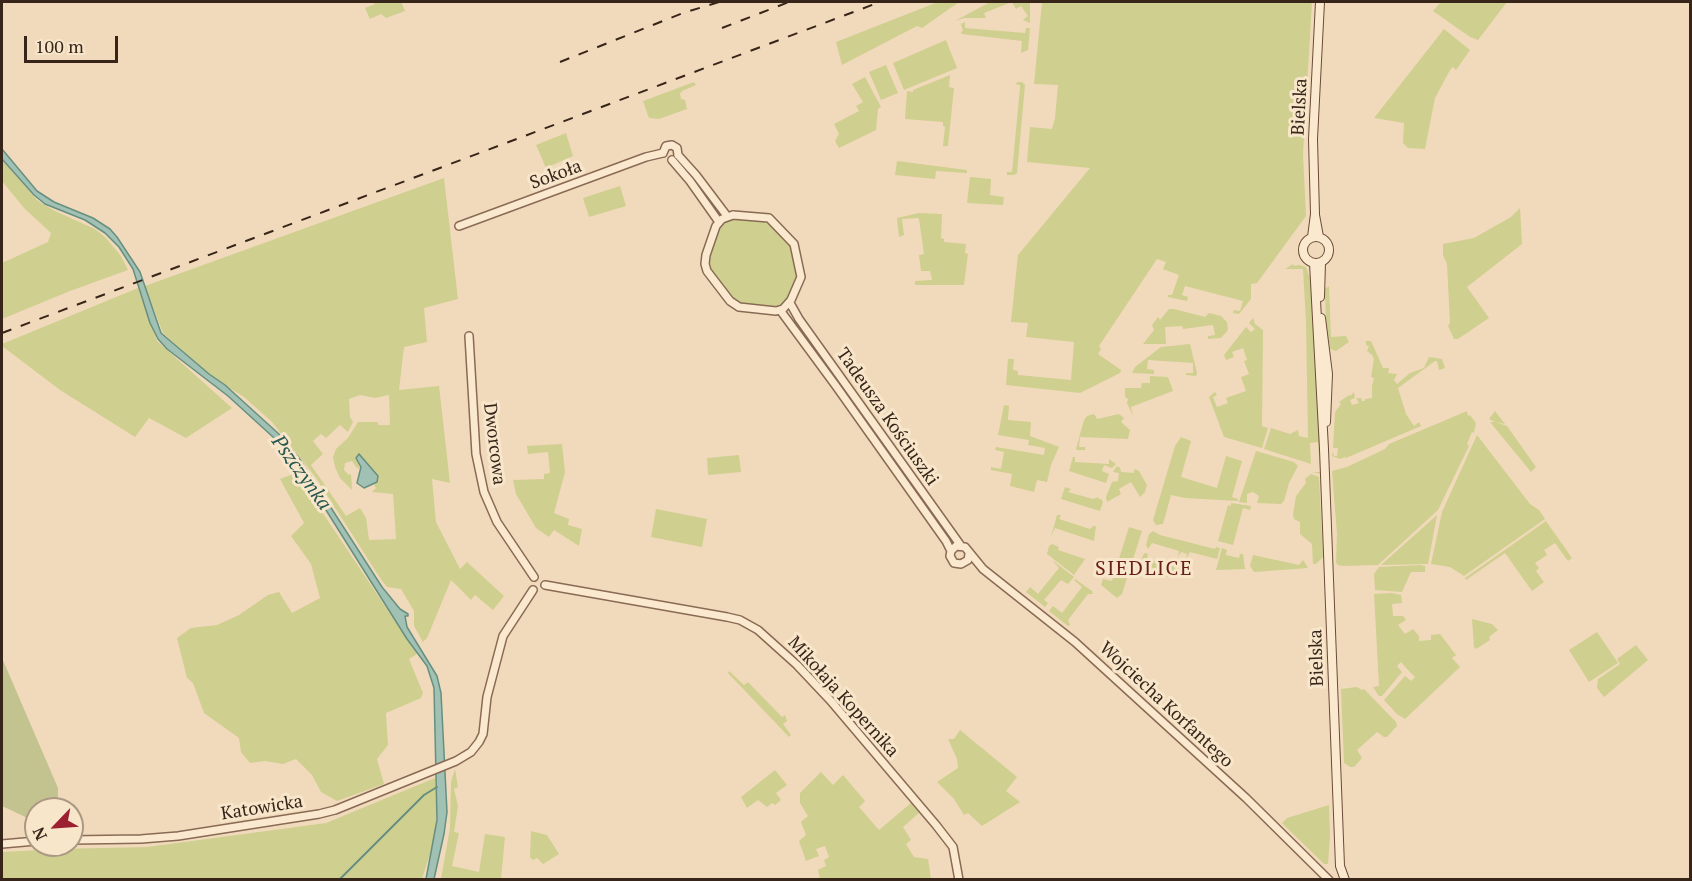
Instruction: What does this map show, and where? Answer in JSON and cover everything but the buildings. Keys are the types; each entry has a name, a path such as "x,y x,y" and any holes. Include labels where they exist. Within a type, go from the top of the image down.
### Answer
{"main road":[{"name":"Bielska","path":"1315,237 1318,226 1315,214 1313,139 1320,2"},
{"path":"1315,237 1328,243 1330,250 1328,257 1317,263 1307,260 1303,250 1305,242 1315,237"},
{"name":"Bielska","path":"1317,263 1340,866 1345,879"},
{"name":"Bielska","path":"1336,879 1340,866"}],"street":[{"path":"675,157 666,159 663,153 666,146 672,145 677,148 675,157 719,222"},
{"name":"Sokoła","path":"459,226 646,157 663,153"},
{"path":"675,157 701,181 727,216"},
{"path":"727,216 768,218 791,240 796,249 801,274 790,303 780,310 746,309 736,306 705,267 706,255 719,222 727,216"},
{"name":"Tadeusza Kościuszki","path":"790,303 961,546"},
{"name":"Tadeusza Kościuszki","path":"780,310 830,377 951,551"},
{"name":"Dworcowa","path":"469,336 474,435 480,477 493,515 534,577 541,578 545,585"},
{"path":"956,546 961,546 967,549 969,554 964,564 958,565 952,561 950,556 956,546"},
{"name":"Wojciecha Korfantego","path":"969,554 1138,698 1246,798 1322,876 1329,879"},
{"name":"Wojciecha Korfantego","path":"964,564 983,568"},
{"path":"534,577 530,584 533,590 540,591 545,585"},
{"name":"Mikołaja Kopernika","path":"545,585 740,620 775,643 838,709 950,842 955,851 959,879"},
{"name":"Katowicka","path":"84,840 178,836 319,814 335,810 430,772 471,752 483,734 487,697 503,636 533,590"},
{"path":"2,844 24,842"}],"green space":[{"path":"374,2 401,2 405,11 386,18 381,14 370,19 365,8 375,4"},
{"path":"938,2 959,2 922,28 917,26 842,65 836,42"},
{"path":"990,2 1012,2 984,13 986,18 964,18 955,21"},
{"path":"1012,2 1030,2 1030,23 1023,20 1028,16 1021,6 1016,9"},
{"path":"1042,2 1312,2 1303,154 1306,216 1257,283 1251,284 1251,299 1239,314 1233,313 1234,310 1240,311 1243,301 1185,286 1182,295 1188,297 1187,301 1168,297 1172,295 1179,275 1163,269 1166,262 1157,259 1099,346 1101,349 1098,354 1121,370 1120,373 1080,393 1006,385 1008,359 1014,359 1013,370 1018,371 1018,375 1071,380 1074,342 1026,337 1028,323 1011,322 1018,255 1090,168 1027,162 1030,127 1052,129 1055,118 1058,85 1034,84"},
{"path":"1441,2 1507,2 1478,40 1470,37 1433,11"},
{"path":"965,22 965,28 1025,33 1026,28 1030,28 1028,50 1021,53 1022,41 962,34 961,24"},
{"path":"1444,29 1470,50 1456,70 1453,67 1450,70 1435,98 1425,149 1408,148 1403,143 1404,123 1374,118"},
{"path":"946,40 957,68 904,90 893,63"},
{"path":"886,65 898,93 881,100 869,72"},
{"path":"950,75 949,87 954,88 948,146 943,146 945,127 943,122 905,119 907,91 913,92 913,90"},
{"path":"865,77 881,107 878,109 876,130 839,148 835,141 839,134 834,124 859,111 856,106 863,102 852,84"},
{"path":"694,82 696,85 680,94 681,99 685,100 687,109 659,119 649,118 643,101"},
{"path":"1018,82 1025,85 1017,173 1007,175 1007,172 1012,172 1020,88 1020,85 1015,84"},
{"path":"566,133 573,156 546,168 536,145"},
{"path":"2,160 38,201 95,229 106,238 121,256 128,270 2,319 2,263 48,242 51,233 24,208 2,181"},
{"path":"897,161 967,170 967,173 936,171 935,179 895,175"},
{"path":"970,177 991,179 990,195 1004,197 1003,205 967,203"},
{"path":"444,178 458,299 424,308 427,342 404,347 399,390 439,386 450,483 432,479 436,522 460,569 467,562 504,596 493,610 475,595 471,600 451,580 427,638 423,642 414,626 414,611 401,589 387,587 382,581 316,478 272,422 244,397 216,380 163,333 145,286","holes":["360,395 375,398 389,395 390,425 378,425 378,422 358,422 348,438 336,449 333,457 340,478 352,490 351,474 349,475 344,470 345,463 352,461 360,469 359,462 377,482 372,492 393,494 396,539 369,540 366,518 360,508 346,516 311,465 323,454 313,441 321,434 326,438 340,425 348,432 353,422 350,417 349,399"]},
{"path":"620,186 626,206 589,217 583,198"},
{"path":"1520,208 1522,244 1467,287 1489,318 1458,339 1454,339 1448,326 1450,323 1447,264 1443,255 1443,244 1474,238 1511,217"},
{"path":"919,213 942,214 941,238 944,242 966,244 965,253 968,254 964,285 915,285 915,281 932,280 930,271 921,271 919,255 924,254 919,219 902,219 904,235 899,237 897,218"},
{"path":"739,218 769,222 787,239 793,249 797,278 790,295 781,305 771,308 743,306 730,297 711,271 709,258 721,226 729,220"},
{"path":"1293,264 1306,267 1309,276 1312,276 1322,474 1312,472 1320,472 1318,442 1310,443 1311,464 1264,449 1271,428 1290,434 1298,430 1299,436 1308,438 1303,269 1285,269"},
{"path":"1329,286 1331,337 1346,336 1349,342 1336,351 1330,349 1326,324 1325,289"},
{"path":"138,288 157,341 232,408 186,438 149,418 135,437 60,390 2,346 2,344"},
{"path":"1169,309 1205,317 1209,313 1221,316 1227,322 1228,330 1221,338 1208,339 1208,336 1215,335 1213,325 1183,329 1182,326 1165,327 1166,344 1143,344 1154,330 1152,325 1158,317 1160,320"},
{"path":"1253,318 1255,324 1263,330 1262,426 1268,428 1262,448 1224,437 1209,397 1215,392 1217,395 1213,397 1217,407 1228,403 1226,398 1246,391 1241,377 1249,374 1244,361 1247,360 1243,348 1232,352 1234,357 1226,360 1224,355 1246,327 1251,332 1255,329 1249,323"},
{"path":"1366,341 1371,341 1383,368 1389,368 1388,373 1397,374 1394,380 1397,384 1410,373 1424,368 1429,357 1442,359 1445,368 1439,370 1437,361 1435,361 1398,388 1406,414 1414,426 1419,422 1421,426 1340,459 1332,456 1333,451 1334,456 1337,456 1338,448 1333,448 1335,412 1341,404 1339,402 1354,392 1355,398 1350,400 1352,405 1359,403 1356,398 1365,401 1365,399 1372,398 1374,378 1371,377 1374,359 1367,351 1369,346 1366,345"},
{"path":"1190,344 1196,376 1186,375 1186,373 1193,373 1193,363 1148,360 1147,369 1154,370 1154,374 1132,373 1135,367 1161,347"},
{"path":"1150,376 1168,377 1173,391 1131,407 1133,416 1127,403 1128,399 1125,397 1125,388 1141,388 1142,383 1150,383"},
{"path":"1004,405 1009,406 1008,420 1031,422 1030,436 1059,447 1047,482 1037,480 1034,492 1010,486 1012,474 991,470 991,467 1001,469 1004,452 995,450 996,447 1044,455 1045,448 1028,445 1029,440 998,435"},
{"path":"1467,411 1468,416 1470,415 1476,423 1474,433 1472,432 1467,444 1469,446 1438,510 1378,565 1338,565 1336,563 1337,534 1332,471 1347,467 1385,449 1389,444"},
{"path":"1495,411 1505,424 1489,419"},
{"path":"1094,414 1097,419 1119,414 1124,418 1121,422 1130,430 1128,439 1080,437 1079,447 1085,447 1085,450 1077,450 1076,449 1084,420 1087,416"},
{"path":"1490,422 1507,426 1536,467 1531,472"},
{"path":"1477,435 1530,504 1539,510 1545,519 1464,576 1450,567 1431,564 1442,512"},
{"path":"1181,437 1191,441 1181,477 1217,488 1226,456 1242,461 1232,497 1238,501 1171,495 1163,524 1156,525 1153,520 1175,446"},
{"path":"562,444 565,472 554,513 569,519 568,525 582,529 579,546 554,530 549,537 536,528 516,494 513,480 544,479 544,474 550,473 548,452 528,454 527,446"},
{"path":"1256,451 1294,462 1298,466 1281,504 1257,503 1259,496 1253,492 1247,494 1247,503 1239,502"},
{"path":"739,455 741,472 708,475 707,458"},
{"path":"1073,457 1075,457 1075,462 1109,464 1109,459 1116,464 1112,468 1104,465 1102,471 1109,474 1106,483 1069,471"},
{"path":"1117,466 1121,472 1134,473 1134,469 1139,471 1147,485 1140,497 1131,482 1119,489 1121,494 1107,502 1106,497 1112,482 1118,481 1119,473 1113,472"},
{"path":"296,473 417,654 409,659 423,693 421,698 386,713 388,745 377,759 384,784 337,801 321,792 312,775 296,759 283,764 265,761 250,763 241,752 239,738 204,713 193,683 187,678 177,638 191,628 217,625 239,615 268,595 279,592 292,613 320,598 311,564 291,536 304,523 280,479"},
{"path":"1311,474 1319,477 1323,557 1316,564 1313,564 1312,544 1300,534 1300,522 1294,519 1293,515 1296,496 1306,483 1305,479"},
{"path":"1065,487 1071,489 1068,492 1101,499 1103,502 1100,511 1061,499"},
{"path":"1231,503 1251,506 1250,510 1243,508 1233,545 1218,541 1228,505 1231,506"},
{"path":"656,509 707,519 702,547 651,537"},
{"path":"1057,515 1061,515 1059,519 1090,529 1096,526 1094,541 1055,528 1051,537"},
{"path":"1437,515 1428,564 1381,565"},
{"path":"1546,521 1572,558 1568,561 1555,543 1544,550 1547,555 1535,563 1539,568 1536,571 1544,582 1532,591 1505,553 1466,580 1465,578"},
{"path":"1129,527 1142,531 1122,594 1117,598 1101,585 1103,579 1112,581"},
{"path":"1153,531 1160,535 1215,549 1220,548 1217,559 1190,552 1186,559 1187,554 1181,552 1178,557 1179,551 1152,543 1148,549 1146,545 1149,534"},
{"path":"1052,544 1059,547 1058,550 1085,559 1074,575 1047,554"},
{"path":"1222,548 1227,550 1226,555 1239,558 1240,554 1243,554 1245,569 1216,570"},
{"path":"1145,553 1148,554 1147,559 1191,571 1192,574 1153,578 1146,576 1140,569"},
{"path":"1253,555 1299,565 1303,560 1308,568 1254,572 1250,566"},
{"path":"1052,560 1074,577 1068,584 1061,580 1044,600 1048,603 1045,607 1026,592 1030,587 1038,594 1059,568"},
{"path":"1425,566 1425,572 1411,572 1402,592 1375,590 1374,574 1379,567"},
{"path":"1075,579 1093,594 1088,594 1068,620 1070,625 1068,626 1049,611 1053,606 1062,613 1082,587"},
{"path":"1374,594 1401,595 1402,603 1392,604 1393,616 1403,616 1406,620 1398,625 1405,634 1413,629 1419,636 1419,641 1431,640 1431,635 1440,634 1456,655 1452,658 1460,667 1405,719 1384,700 1405,676 1411,681 1415,677 1401,662 1397,666 1402,672 1382,696 1379,696 1373,687 1379,686"},
{"path":"1472,619 1492,624 1498,630 1489,637 1490,640 1476,649 1474,647"},
{"path":"1597,632 1618,663 1589,682 1569,650"},
{"path":"1636,645 1648,660 1604,697 1597,688 1598,679 1620,664 1617,659"},
{"path":"2,658 58,788 58,797 24,797 24,816 2,806"},
{"path":"729,671 744,685 748,682 782,717 785,715 787,721 783,724 791,735 789,737 728,673"},
{"path":"1357,687 1364,689 1396,722 1397,726 1387,737 1377,732 1357,750 1362,758 1354,767 1350,767 1344,763 1341,689"},
{"path":"960,730 1017,777 1006,791 1020,802 982,826 968,813 964,815 954,799 937,782 958,768 957,759 948,739 954,739"},
{"path":"455,769 458,787 454,789 458,806 454,832 459,833 452,866 479,872 485,834 505,837 501,879 441,879 450,828 451,782"},
{"path":"775,770 787,785 776,793 781,800 767,807 758,800 747,808 741,797"},
{"path":"821,772 833,785 843,775 865,801 859,807 879,830 911,803 919,813 903,827 911,840 906,844 914,857 928,859 931,879 820,879 818,870 826,866 824,860 829,857 825,846 816,849 819,856 806,861 799,841 806,835 801,822 808,816 800,803 800,793"},
{"path":"435,778 437,805 435,838 422,879 2,880 2,852 24,851 24,857 84,857 84,848 147,847 326,823"},
{"path":"1329,805 1328,864 1324,864 1282,823 1287,818"},
{"path":"531,831 547,835 559,854 543,864 537,858 533,860 530,857"}],"shaded area":[{"path":"2,149 37,191 54,202 93,218 110,229 117,237 140,272 161,333 225,385 280,435 299,458 382,587 400,609 408,614 405,616 407,627 437,676 441,693 447,812 434,879 426,879 437,820 434,688 427,666 407,639 314,491 287,453 228,396 167,349 158,339 150,323 133,269 119,247 105,233 85,220 45,204 34,195 2,159"},
{"path":"359,454 378,476 377,482 364,488 357,483 361,467 356,458"}],"waterway":[{"path":"339,880 424,795 437,787"}],"railway":[{"path":"560,62 683,13 719,2"},
{"path":"722,28 789,2"},
{"path":"2,333 880,2"}],"district":[{"name":"SIEDLICE","path":"1144,569"}],"water label":[{"name":"Pszczynka","path":"301,473"}]}
